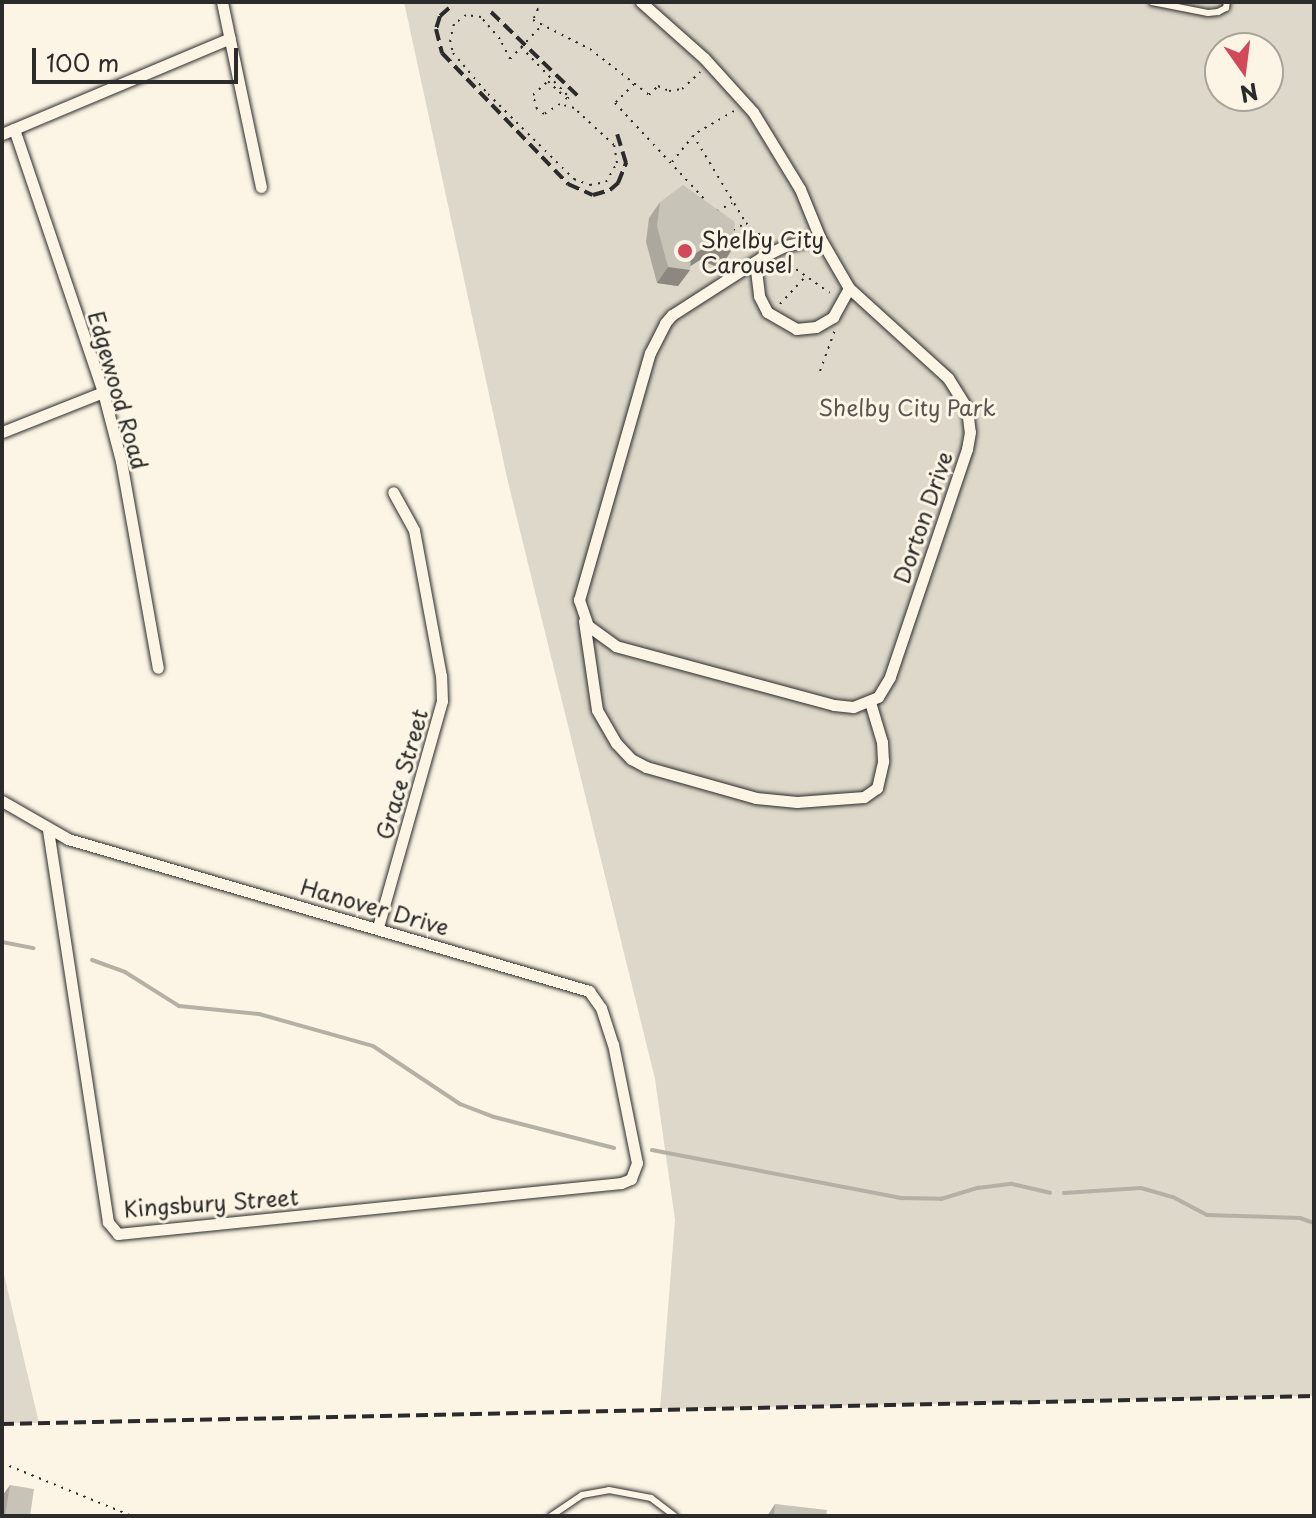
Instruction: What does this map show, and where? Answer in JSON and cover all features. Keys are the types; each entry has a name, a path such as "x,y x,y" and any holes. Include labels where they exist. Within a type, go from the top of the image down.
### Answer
{"street":[{"path":"222,2 261,187"},
{"name":"Dorton Drive","path":"641,2 709,63 746,104 800,189 820,238 849,288 948,378 963,399 969,422 961,466 890,677 870,702"},
{"path":"2,134 230,38"},
{"name":"Edgewood Road","path":"14,129 103,392 121,461 158,668"},
{"path":"584,620 594,633 616,646 834,705 853,707 870,702 880,733 883,761 877,788 864,797 797,802 756,798 646,767 631,759 616,743 597,710 584,620 581,590 657,336 672,315 755,262 785,246 820,238"},
{"path":"755,262 759,296 770,314 786,326 807,329 824,323 839,309 849,288"},
{"path":"2,432 103,392"},
{"name":"Grace Street","path":"378,927 442,701 441,676 414,530 393,492"},
{"name":"Hanover Drive","path":"2,801 48,830 120,855 378,927 589,991 601,1008 613,1044 633,1144"},
{"name":"Kingsbury Street","path":"48,830 108,1222 118,1234 621,1183 631,1179 637,1163 633,1144"}],"lane":[{"path":"1152,2 1208,13 1226,8 1227,2"},
{"path":"551,1516 582,1495 609,1490 651,1498 675,1516"}],"path":[{"path":"532,2 538,7 533,20 590,49 649,95 658,86 675,91 686,86 709,63"},
{"path":"521,47 569,97 567,99 548,81 533,95 537,109 550,113 560,104 574,108 614,145 617,163 606,182 590,185 574,179 488,94 453,53 450,40 454,24 466,15 481,17 500,39 510,59 521,47 543,24"},
{"path":"635,82 615,103 708,202"},
{"path":"672,162 693,135 746,104"},
{"path":"693,135 746,223 765,239"},
{"path":"713,213 733,202"},
{"path":"725,231 746,223"},
{"path":"779,257 836,297"},
{"path":"770,314 806,276"},
{"path":"820,371 839,309"},
{"path":"2,1463 132,1516"}],"green space":[{"name":"Shelby City Park","path":"404,2 1314,2 1314,1396 660,1409 675,1220 655,1079 508,482"},
{"path":"2,1266 39,1423 2,1423"}],"building":[{"name":"Shelby City Carousel","path":"683,185 735,222 731,251 711,244 691,256 690,270 668,267 657,226 660,202"},
{"path":"10,1485 34,1489 30,1516 5,1516"},
{"path":"775,1504 827,1510 826,1516 774,1516"}],"waterway":[{"path":"2,942 33,948"},
{"path":"92,960 125,972 179,1006 259,1014 373,1046 460,1104 494,1117 614,1148"},
{"path":"652,1150 902,1198 941,1199 978,1188 1012,1184 1050,1193"},
{"path":"1064,1193 1141,1188 1173,1197 1207,1215 1300,1218 1314,1223"}],"railway":[{"path":"449,8 440,16 436,29 442,53 568,184 593,195 610,190 618,183 626,163 617,133"},
{"path":"491,12 581,99"},
{"path":"2,1424 1314,1396"}],"place":[{"name":"Shelby City Carousel","path":"685,251"}]}
